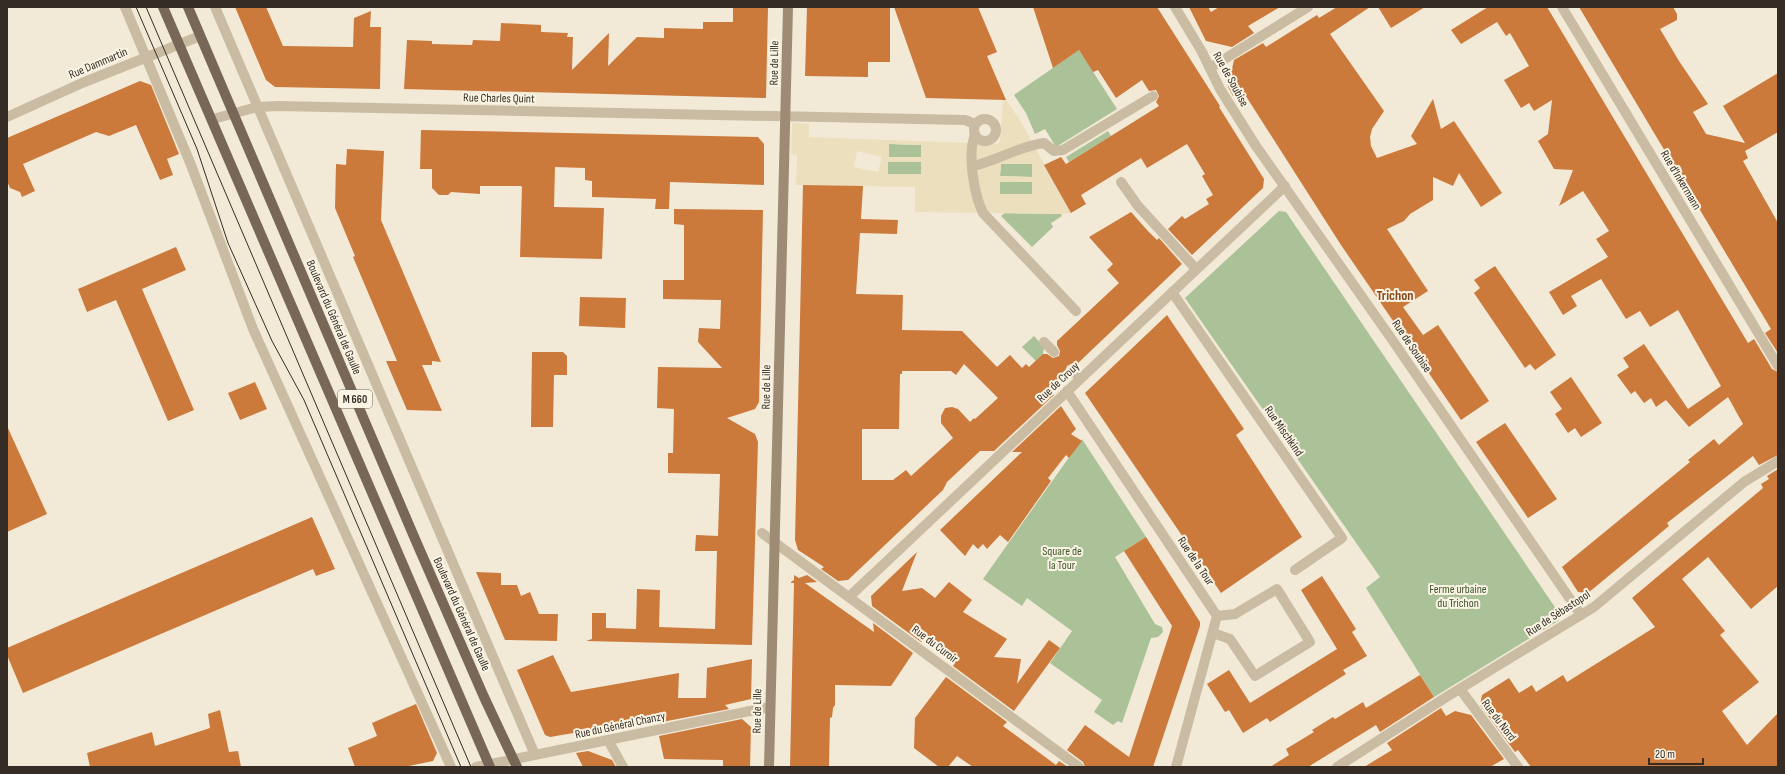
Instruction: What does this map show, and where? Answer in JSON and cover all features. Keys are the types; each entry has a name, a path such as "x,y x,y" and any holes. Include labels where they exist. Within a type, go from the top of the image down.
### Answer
{"main road":[{"name":"M 660","path":"163,7 489,766"},
{"name":"Boulevard du Général de Gaulle","path":"188,7 418,546 484,697 515,763"}],"street":[{"path":"125,7 191,165 253,329 452,767"},
{"name":"Boulevard du Général de Gaulle","path":"215,7 535,755"},
{"name":"Rue de Lille","path":"769,767 776,542 788,7"},
{"name":"Rue de Soubise","path":"1175,7 1210,68 1220,89 1248,134 1393,341 1581,616"},
{"path":"1210,68 1308,7"},
{"name":"Rue d'Inkermann","path":"1562,7 1778,366"},
{"name":"Rue Dammartin","path":"7,117 146,57 200,36"},
{"path":"973,166 991,161 1032,144 1044,143 1054,151 1063,150 1153,96"},
{"name":"Rue Charles Quint","path":"212,119 257,107 286,106 965,120 975,124"},
{"path":"975,135 982,140 987,141 993,138 997,131 996,125 990,119 982,119 975,124 974,129 973,166 978,203 986,217 1076,311"},
{"path":"1121,182 1138,206 1196,269"},
{"name":"Rue de Crouy","path":"849,597 1285,186"},
{"name":"Rue Mischkind","path":"1172,292 1342,538 1295,570"},
{"path":"1044,342 1054,352"},
{"path":"1072,370 1080,378"},
{"name":"Rue de la Tour","path":"1067,391 1217,616"},
{"name":"Rue de Sébastopol","path":"1337,767 1460,689 1581,616 1605,598 1744,482 1778,461"},
{"name":"Rue du Curoir","path":"762,533 1079,767"},
{"path":"1176,767 1217,616 1235,614 1277,589 1310,642 1255,676 1230,639 1213,633"},
{"name":"Rue du Nord","path":"1460,689 1518,767"},
{"name":"Rue du Général Chanzy","path":"476,767 515,763 535,755 770,707"},
{"path":"608,740 623,767"}],"green space":[{"path":"1079,50 1117,109 1056,147 1045,129 1035,134 1026,113 1014,95"},
{"path":"1108,131 1111,136 1069,162 1066,157"},
{"path":"889,144 921,145 921,157 888,157"},
{"path":"888,161 921,162 921,175 888,174"},
{"path":"1001,164 1033,164 1032,177 1000,176"},
{"path":"1000,181 1032,182 1032,195 1000,194"},
{"name":"Ferme urbaine du Trichon","path":"1279,211 1286,212 1561,616 1558,621 1434,697 1366,588 1380,577 1185,298"},
{"path":"1005,213 1061,214 1062,216 1051,223 1053,227 1032,247 1001,216"},
{"path":"1034,336 1044,347 1043,354 1036,361 1022,347"},
{"name":"Square de la Tour","path":"1082,439 1146,537 1115,557 1155,624 1162,627 1163,632 1158,637 1151,638 1122,723 1118,721 1113,725 1094,712 1102,700 1050,663 1072,631 1027,598 1022,606 983,579"}],"shaded area":[{"path":"1003,100 1006,100 1020,120 1071,213 915,212 915,187 796,185 797,155 791,154 792,123 809,124 809,137 997,144 1000,142","holes":["889,144 921,145 921,157 889,157","857,151 882,157 878,172 854,167","888,162 921,162 921,174 888,174","1001,164 1032,164 1032,177 1000,176","1000,182 1032,182 1032,194 1000,194"]}],"building":[{"path":"235,7 266,7 283,46 353,47 354,18 371,11 370,27 381,27 380,89 275,87 266,80"},
{"path":"733,7 768,7 766,98 404,89 407,40 432,41 432,44 472,45 473,40 500,41 501,23 541,25 541,32 568,33 567,37 573,37 572,70 609,33 608,66 637,37 664,38 664,28 703,29 703,22 733,22"},
{"path":"807,7 890,7 890,62 868,62 868,77 805,76"},
{"path":"894,7 978,7 997,52 987,56 1006,100 926,98"},
{"path":"1033,7 1157,7 1264,179 1263,188 1192,255 1168,229 1182,216 1185,219 1209,204 1206,199 1213,195 1202,176 1205,174 1187,144 1147,168 1141,158 1081,195 1086,204 1071,213 1044,165 1061,157 1066,164 1159,106 1156,102 1159,96 1156,90 1149,91 1142,80 1116,98 1098,70 1093,72 1079,50 1053,68"},
{"path":"1189,7 1208,7 1211,12 1219,7 1280,7 1248,26 1254,33 1232,47 1206,41"},
{"path":"1337,7 1370,7 1330,34 1384,111 1372,129 1370,137 1371,146 1377,158 1417,144 1411,136 1433,99 1441,129 1454,121 1502,193 1481,207 1459,173 1453,186 1433,177 1433,200 1410,214 1404,221 1387,229 1428,291 1403,307 1423,335 1438,325 1489,401 1461,420 1341,245 1242,90 1233,96 1228,87 1234,60 1263,43 1266,47 1317,15 1319,18"},
{"path":"1378,7 1425,7 1391,28"},
{"path":"1488,7 1547,7 1748,343 1754,339 1772,369 1778,372 1778,455 1759,465 1753,456 1667,523 1669,526 1588,593 1578,592 1562,567 1690,462 1688,460 1714,439 1719,445 1743,424 1728,397 1689,427 1666,400 1656,407 1651,398 1644,403 1635,391 1631,394 1617,375 1629,367 1623,358 1644,344 1688,409 1721,386 1678,310 1650,327 1640,311 1626,319 1601,279 1571,296 1577,306 1563,315 1549,292 1608,257 1596,239 1609,231 1583,191 1559,206 1573,170 1554,169 1538,141 1548,134 1552,100 1534,111 1529,103 1521,108 1504,80 1529,66 1510,33 1506,36 1497,22 1461,44 1451,30"},
{"path":"1579,7 1673,7 1677,14 1677,20 1660,29 1679,61 1708,104 1693,112 1706,134 1745,143 1723,106 1778,73 1778,132 1745,151 1748,158 1743,161 1778,223 1778,353 1765,333 1771,329"},
{"path":"140,81 151,85 179,154 167,159 173,175 160,180 136,125 109,136 96,132 23,164 35,191 22,197 20,192 10,188 7,181 7,138"},
{"path":"421,130 758,137 764,144 764,185 670,182 669,209 655,209 656,199 592,197 592,181 585,180 585,168 555,167 554,207 604,208 602,259 520,257 522,187 480,186 480,194 451,192 448,195 439,195 432,188 432,169 420,169"},
{"path":"347,149 384,151 381,220 441,362 432,361 432,365 422,365 442,411 407,410 386,361 397,361 353,257 355,256 335,208 336,164 346,165"},
{"path":"803,185 863,186 861,219 898,220 897,234 860,233 856,294 903,295 902,330 962,331 997,367 1010,355 1022,368 1026,364 1029,367 1043,354 1047,354 1053,358 1059,356 1060,351 1057,341 1119,283 1107,270 1113,264 1089,237 1131,212 1157,240 1159,238 1182,264 1076,365 1071,364 1067,366 1067,374 1050,390 1054,395 994,451 980,451 947,482 943,490 848,580 838,581 821,569 824,567 798,550 795,540","holes":["964,364 998,398 970,422 958,409 952,407 945,408 941,416 941,423 953,438 911,476 906,470 893,480 862,480 862,429 899,429 900,374 902,374 902,371 951,371 956,375"]},
{"path":"674,209 763,210 759,402 755,409 727,418 755,434 758,442 752,645 586,641 592,639 592,613 606,613 606,628 636,629 637,589 660,590 659,627 715,629 717,551 695,551 696,535 718,536 720,474 668,473 668,453 673,453 674,409 657,408 658,367 722,368 698,342 699,328 720,329 721,300 663,299 663,280 684,280 684,225 674,224"},
{"path":"176,247 186,270 142,289 194,410 168,421 116,300 87,312 78,289"},
{"path":"1495,266 1556,355 1535,370 1530,364 1525,368 1474,293 1480,288 1474,280"},
{"path":"580,297 626,298 625,328 579,326"},
{"path":"1167,315 1244,429 1236,435 1302,537 1221,593 1085,393"},
{"path":"532,352 563,352 567,356 567,375 554,375 553,427 531,427"},
{"path":"1571,377 1602,423 1581,437 1575,428 1568,433 1555,414 1562,409 1550,392"},
{"path":"255,382 267,409 240,420 228,393"},
{"path":"1061,406 1076,429 1071,434 1082,441 1069,458 1066,455 1048,478 1051,481 1008,542 1000,535 987,549 983,544 978,549 973,544 965,556 940,530 1022,452 1012,452"},
{"path":"1505,423 1557,499 1528,518 1476,442"},
{"path":"7,426 47,514 7,532"},
{"path":"1778,469 1778,586 1751,609 1708,557 1682,579 1725,631 1720,635 1759,682 1722,711 1747,745 1778,713 1778,767 1531,767 1518,750 1515,752 1480,705 1482,695 1509,678 1519,693 1532,685 1536,692 1563,675 1567,682 1655,627 1632,598 1763,488 1761,484 1769,479 1767,476"},
{"path":"312,517 335,569 316,576 313,569 23,693 7,655 7,648"},
{"path":"1146,537 1200,622 1200,626 1153,767 1085,767 1083,762 1067,750 1085,725 1129,757 1172,626 1124,551"},
{"path":"917,552 902,591 922,588 935,598 949,582 972,600 963,612 1007,639 994,657 1021,659 1017,684 1049,640 1060,648 1014,711 953,666 955,663 923,640 921,642 872,606 871,596"},
{"path":"476,572 501,573 501,585 517,585 521,596 530,592 539,614 558,614 557,641 505,640"},
{"path":"794,575 799,578 807,575 817,582 805,583 874,632 873,623 913,653 891,686 835,685 835,705 833,708 832,717 830,718 829,767 790,767 794,583 791,582 794,580"},
{"path":"1322,576 1356,629 1352,632 1367,656 1343,670 1346,674 1270,722 1267,718 1243,733 1229,710 1225,712 1207,684 1229,670 1250,703 1337,649 1301,590"},
{"path":"553,655 571,692 679,673 678,698 706,698 707,668 752,659 751,699 725,705 729,709 657,723 656,719 550,737 545,735 517,670"},
{"path":"1420,675 1434,697 1380,732 1376,725 1308,767 1270,767 1289,755 1286,749 1314,732 1312,730 1333,717 1335,719 1363,702 1366,708"},
{"path":"946,677 1007,722 1003,726 1056,765 1059,761 1068,767 973,767 957,756 948,767 939,767 914,748 915,718"},
{"path":"416,704 437,753 433,761 404,767 355,767 348,748 377,736 372,723"},
{"path":"1441,708 1446,716 1455,711 1471,715 1504,759 1490,767 1364,767 1392,750 1387,743"},
{"path":"220,710 229,752 238,751 241,767 90,767 87,753 152,732 155,746 210,728 208,714"},
{"path":"742,719 751,727 750,767 723,767 723,760 664,759 659,736"},
{"path":"588,751 612,760 616,767 583,767 576,753"}],"tram line":[{"path":"136,7 197,149 228,243 272,341 304,400 461,767"},
{"path":"146,7 471,767"}],"district":[{"name":"Trichon","path":"1395,295"}]}
